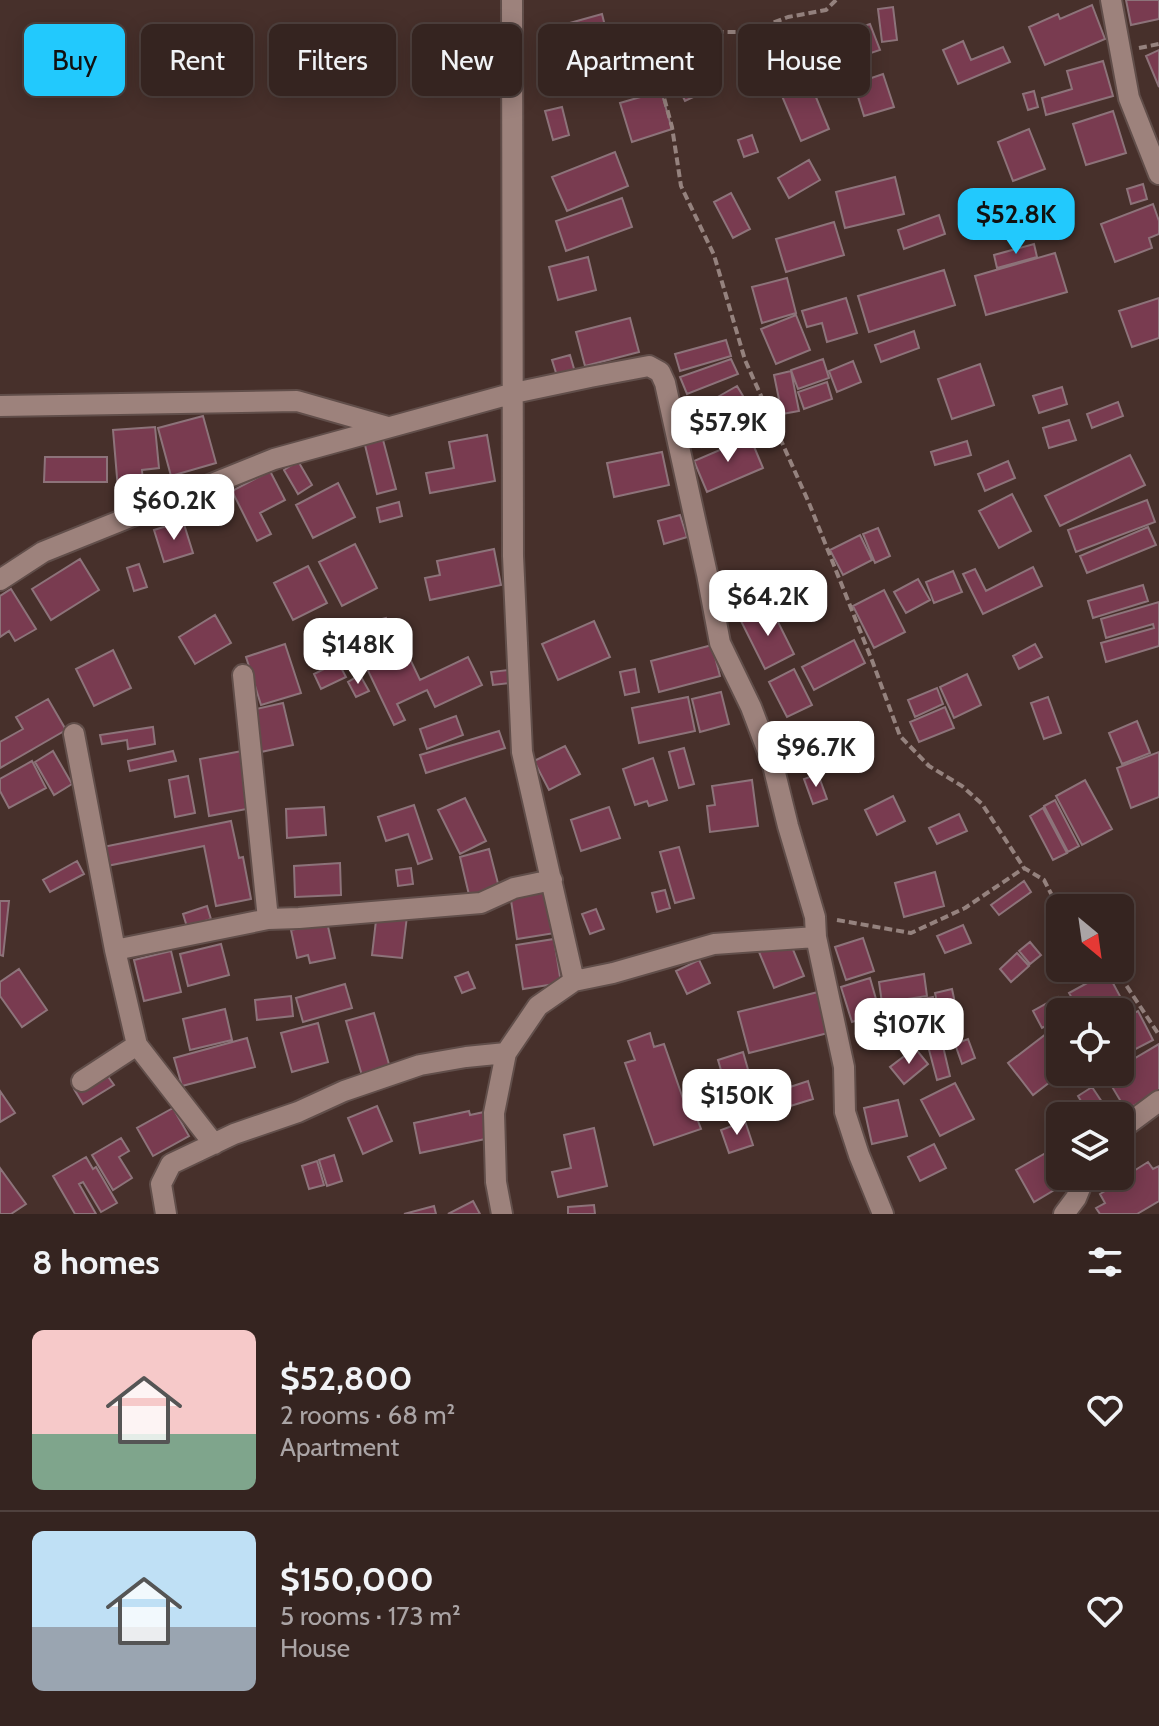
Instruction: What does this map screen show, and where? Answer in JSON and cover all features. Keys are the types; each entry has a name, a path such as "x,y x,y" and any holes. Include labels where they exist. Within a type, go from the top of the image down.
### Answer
{"street":[{"path":"512,0 513,556 522,752 574,981"},
{"path":"1111,0 1129,98 1159,174"},
{"path":"0,580 43,552 274,459 514,393 649,366 660,372 680,447 720,643 751,707 773,765 815,927 844,1067 845,1112 883,1214"},
{"path":"0,406 297,401 389,428"},
{"path":"243,675 268,919"},
{"path":"74,734 115,950 137,1045 214,1144"},
{"path":"115,950 268,919 481,903 514,888 552,880"},
{"path":"502,1214 496,1182 494,1113 506,1053 538,1006 574,981 714,944 815,927"},
{"path":"82,1081 137,1045"},
{"path":"166,1214 161,1184 171,1164 234,1134 420,1065 506,1053"},
{"path":"1134,1120 1159,1101"},
{"path":"1064,1214 1079,1190"}],"path":[{"path":"836,0 826,10 788,17 749,32 707,32 679,40 653,57 672,127 681,186 714,255 745,360 815,517 900,736 929,766 962,786 982,804 1024,868 1044,880 1051,894"},
{"path":"815,927 911,933 965,908 1024,868"},
{"path":"1124,982 1159,1035"}],"building":[{"path":"1126,0 1159,0 1159,19 1131,25"},
{"path":"1092,5 1105,39 1045,65 1029,27 1058,14 1060,19"},
{"path":"893,7 897,40 882,42 878,9"},
{"path":"602,14 604,24 566,24"},
{"path":"870,24 880,50 870,53"},
{"path":"963,41 971,60 1003,47 1010,62 958,84 943,50"},
{"path":"1159,50 1159,87 1146,56"},
{"path":"1103,61 1113,96 1046,115 1042,98 1072,89 1067,71"},
{"path":"883,74 894,107 864,116 858,96 870,96 870,78"},
{"path":"1034,91 1038,107 1028,110 1023,94"},
{"path":"644,96 662,96 672,129 632,142 620,103"},
{"path":"782,96 816,96 829,129 801,141"},
{"path":"562,107 569,135 553,140 545,111"},
{"path":"1113,111 1126,153 1086,165 1073,124"},
{"path":"1029,129 1045,169 1013,181 998,142"},
{"path":"752,135 758,152 744,157 738,140"},
{"path":"615,152 628,186 567,211 552,177"},
{"path":"809,160 820,180 789,198 778,178"},
{"path":"895,177 904,214 845,228 836,192"},
{"path":"1143,184 1147,199 1131,204 1127,189"},
{"path":"731,193 750,229 733,238 714,202"},
{"path":"622,198 632,227 566,251 556,221"},
{"path":"1153,204 1159,221 1159,234 1149,238 1152,248 1115,262 1101,224"},
{"path":"939,215 945,234 904,249 898,230"},
{"path":"834,222 844,255 786,272 776,239"},
{"path":"1034,244 1037,257 997,268 994,255"},
{"path":"1055,253 1067,292 986,315 975,276"},
{"path":"588,257 596,290 558,300 549,267"},
{"path":"944,270 955,305 869,332 858,296"},
{"path":"787,278 796,313 762,323 752,287"},
{"path":"846,298 857,333 827,342 822,323 807,327 802,311"},
{"path":"1159,298 1159,338 1132,347 1119,311"},
{"path":"796,315 810,350 776,364 761,329"},
{"path":"630,318 639,352 585,366 576,332"},
{"path":"914,331 919,348 881,362 875,345"},
{"path":"726,340 731,356 680,371 675,354"},
{"path":"570,355 575,372 557,376 552,360"},
{"path":"731,359 738,374 687,394 680,377"},
{"path":"823,359 829,378 798,389 791,370"},
{"path":"853,361 861,382 837,392 829,371"},
{"path":"980,364 994,405 952,419 938,379"},
{"path":"791,371 799,411 782,414 774,375"},
{"path":"827,382 832,399 804,409 798,392"},
{"path":"737,386 755,416 702,447 684,416"},
{"path":"1062,387 1067,404 1039,413 1033,396"},
{"path":"1118,402 1123,416 1092,428 1087,414"},
{"path":"203,416 216,463 171,476 158,428"},
{"path":"1069,420 1076,440 1049,448 1043,428"},
{"path":"155,427 159,468 142,470 144,499 119,501 113,430"},
{"path":"487,435 495,481 430,493 426,473 454,468 449,442"},
{"path":"382,436 396,489 377,494 364,441"},
{"path":"750,437 763,468 707,492 694,461"},
{"path":"967,441 971,455 935,465 931,452"},
{"path":"662,452 669,485 614,497 607,463"},
{"path":"1130,455 1145,485 1060,526 1045,496"},
{"path":"45,457 107,457 107,482 44,482"},
{"path":"298,461 312,485 298,494 284,470"},
{"path":"1008,461 1015,478 985,491 978,474"},
{"path":"270,471 285,500 260,513 271,534 257,541 232,491"},
{"path":"338,483 355,517 313,538 296,505"},
{"path":"1012,494 1031,531 999,548 979,511"},
{"path":"1147,500 1155,522 1076,552 1068,530"},
{"path":"399,502 402,516 380,522 377,508"},
{"path":"680,515 687,537 664,544 658,521"},
{"path":"183,521 193,553 164,562 154,530"},
{"path":"1148,527 1156,545 1087,573 1080,556"},
{"path":"878,528 890,556 875,563 863,534"},
{"path":"860,535 872,560 843,575 830,550"},
{"path":"355,544 377,588 342,606 319,562"},
{"path":"494,549 501,585 430,600 425,578 440,575 437,561"},
{"path":"80,559 99,590 51,620 32,589"},
{"path":"139,564 147,587 134,591 127,568"},
{"path":"308,566 327,603 293,620 274,583"},
{"path":"1033,567 1042,586 983,614 963,574 975,569 986,591"},
{"path":"953,571 962,592 934,603 926,582"},
{"path":"918,579 930,600 906,613 894,592"},
{"path":"1143,585 1148,601 1093,618 1088,601"},
{"path":"11,589 36,629 15,641 9,631 0,637 0,596"},
{"path":"884,590 905,632 874,648 853,606"},
{"path":"1159,602 1159,646 1106,662 1101,643 1154,628 1153,624 1106,638 1101,619"},
{"path":"770,606 794,654 765,669 741,621"},
{"path":"215,615 231,643 195,664 179,637"},
{"path":"386,618 390,630 374,634 371,622"},
{"path":"594,621 610,657 558,680 542,644"},
{"path":"400,638 420,680 468,657 482,685 435,707 427,690 397,704 405,720 394,725 361,656"},
{"path":"854,640 865,663 814,690 802,667"},
{"path":"285,644 301,693 261,705 246,657"},
{"path":"1035,644 1042,657 1019,669 1013,656"},
{"path":"712,645 720,676 659,692 651,661"},
{"path":"113,650 131,688 94,706 76,669"},
{"path":"338,662 346,677 321,689 314,674"},
{"path":"635,669 639,692 625,695 620,672"},
{"path":"794,669 812,705 787,717 769,682"},
{"path":"508,670 510,683 493,685 491,672"},
{"path":"967,674 981,705 954,718 940,687"},
{"path":"360,675 369,691 356,697 348,682"},
{"path":"937,688 943,704 915,717 908,700"},
{"path":"721,692 729,724 700,732 692,699"},
{"path":"688,697 695,731 639,743 632,708"},
{"path":"1048,697 1061,733 1044,739 1031,703"},
{"path":"48,699 66,730 0,768 0,742 23,729 16,717"},
{"path":"283,703 293,745 261,752 252,710"},
{"path":"945,707 954,728 919,742 910,722"},
{"path":"456,716 463,735 427,749 420,729"},
{"path":"1137,721 1150,753 1122,764 1109,733"},
{"path":"153,727 155,744 128,749 127,740 102,744 100,735"},
{"path":"499,731 505,748 426,773 420,755"},
{"path":"565,746 580,774 549,790 534,761"},
{"path":"684,748 694,784 679,788 669,752"},
{"path":"53,751 72,784 54,795 35,762"},
{"path":"173,751 176,761 130,771 128,761"},
{"path":"242,751 252,808 209,816 200,759"},
{"path":"1159,752 1159,797 1131,808 1117,768"},
{"path":"653,758 667,800 649,806 647,801 635,805 623,769"},
{"path":"32,761 46,788 9,808 0,791 0,779"},
{"path":"818,774 827,799 813,804 804,779"},
{"path":"188,776 195,813 175,817 169,780"},
{"path":"752,780 758,826 710,832 707,806 715,805 712,786"},
{"path":"1085,780 1112,829 1082,845 1056,796"},
{"path":"893,796 905,821 877,835 865,810"},
{"path":"465,798 486,841 460,854 438,810"},
{"path":"1055,800 1079,846 1068,852 1044,806"},
{"path":"414,805 432,859 418,864 408,834 386,841 378,817"},
{"path":"324,807 326,835 287,838 286,809"},
{"path":"609,807 620,838 581,851 571,820"},
{"path":"1043,808 1067,853 1053,860 1030,816"},
{"path":"959,814 967,831 937,844 929,828"},
{"path":"231,821 239,858 243,857 251,899 216,906 204,846 107,866 103,847"},
{"path":"679,847 694,898 675,903 660,852"},
{"path":"489,849 500,891 470,899 460,857"},
{"path":"77,861 84,874 50,892 43,880"},
{"path":"340,863 341,895 295,897 294,866"},
{"path":"411,868 413,884 398,886 396,870"},
{"path":"935,872 944,906 904,917 895,883"},
{"path":"1024,881 1031,892 999,915 991,905"},
{"path":"548,888 555,933 517,939 510,894"},
{"path":"665,890 670,908 657,912 652,893"},
{"path":"0,901 9,901 3,956 0,955"},
{"path":"207,906 211,919 187,927 183,914"},
{"path":"596,909 604,929 590,934 582,914"},
{"path":"377,912 407,916 402,958 372,955"},
{"path":"327,922 335,958 310,963 308,955 297,958 291,930"},
{"path":"963,925 971,943 945,953 937,936"},
{"path":"863,938 874,971 846,980 835,947"},
{"path":"554,939 561,983 523,989 516,945"},
{"path":"789,940 804,976 774,988 759,952"},
{"path":"1030,942 1041,955 1030,964 1019,951"},
{"path":"221,944 229,975 188,986 180,954"},
{"path":"171,951 181,992 144,1001 134,960"},
{"path":"1017,953 1029,966 1011,982 1000,969"},
{"path":"699,960 710,983 687,994 676,971"},
{"path":"19,969 47,1010 22,1027 0,996 0,982"},
{"path":"468,972 475,988 462,993 455,977"},
{"path":"924,974 927,996 882,1003 879,982"},
{"path":"870,978 880,1013 852,1022 841,987"},
{"path":"1089,982 1112,982 1121,998 1072,998 1069,993"},
{"path":"345,984 352,1008 303,1022 296,998"},
{"path":"952,989 961,1031 944,1035 935,993"},
{"path":"818,992 828,1033 749,1053 738,1012"},
{"path":"291,996 293,1016 257,1020 255,1000"},
{"path":"933,997 938,1025 899,1033 894,1005"},
{"path":"1046,1004 1046,1026 1042,1028 1033,1011"},
{"path":"225,1009 232,1040 190,1050 183,1019"},
{"path":"1138,1011 1153,1040 1134,1050 1134,1013"},
{"path":"374,1013 391,1071 363,1079 346,1021"},
{"path":"318,1023 328,1062 292,1072 281,1033"},
{"path":"650,1033 654,1047 664,1044 687,1110 693,1108 701,1129 654,1145 625,1063 635,1060 628,1041"},
{"path":"1046,1034 1046,1085 1033,1095 1008,1063"},
{"path":"247,1038 255,1067 182,1086 174,1058"},
{"path":"968,1039 975,1058 962,1064 955,1044"},
{"path":"942,1042 950,1076 937,1080 928,1046"},
{"path":"1159,1044 1159,1091 1134,1105 1134,1102 1121,1102 1112,1086 1134,1086 1134,1059"},
{"path":"915,1048 928,1064 904,1084 890,1067"},
{"path":"743,1052 755,1094 730,1101 718,1060"},
{"path":"104,1071 114,1085 83,1104 74,1089"},
{"path":"808,1081 813,1099 784,1108 778,1091"},
{"path":"955,1083 974,1119 940,1136 921,1100"},
{"path":"1092,1087 1102,1102 1082,1102 1078,1096"},
{"path":"0,1091 15,1113 0,1122"},
{"path":"898,1100 907,1136 872,1144 864,1108"},
{"path":"377,1106 392,1141 363,1154 348,1118"},
{"path":"173,1108 189,1136 153,1156 137,1128"},
{"path":"469,1111 470,1115 484,1112 490,1138 420,1153 414,1123"},
{"path":"745,1121 753,1145 729,1153 721,1130"},
{"path":"594,1128 607,1186 558,1197 552,1172 571,1168 564,1135"},
{"path":"121,1138 129,1151 119,1157 132,1178 113,1190 92,1155"},
{"path":"934,1144 946,1168 920,1181 908,1157"},
{"path":"1046,1153 1046,1190 1054,1190 1034,1202 1016,1170"},
{"path":"334,1155 342,1181 327,1186 319,1160"},
{"path":"86,1157 93,1169 96,1167 117,1203 101,1212 83,1182 79,1184 96,1214 75,1214 53,1176"},
{"path":"317,1161 324,1185 309,1189 302,1166"},
{"path":"1148,1162 1153,1169 1159,1166 1159,1201 1137,1214 1100,1214 1096,1208 1105,1203 1100,1194 1107,1190 1134,1190 1134,1171"},
{"path":"0,1168 26,1204 11,1214 0,1214"},
{"path":"473,1201 480,1214 448,1214"},
{"path":"594,1205 595,1214 568,1214 568,1207"},
{"path":"434,1206 436,1214 404,1214"}]}
